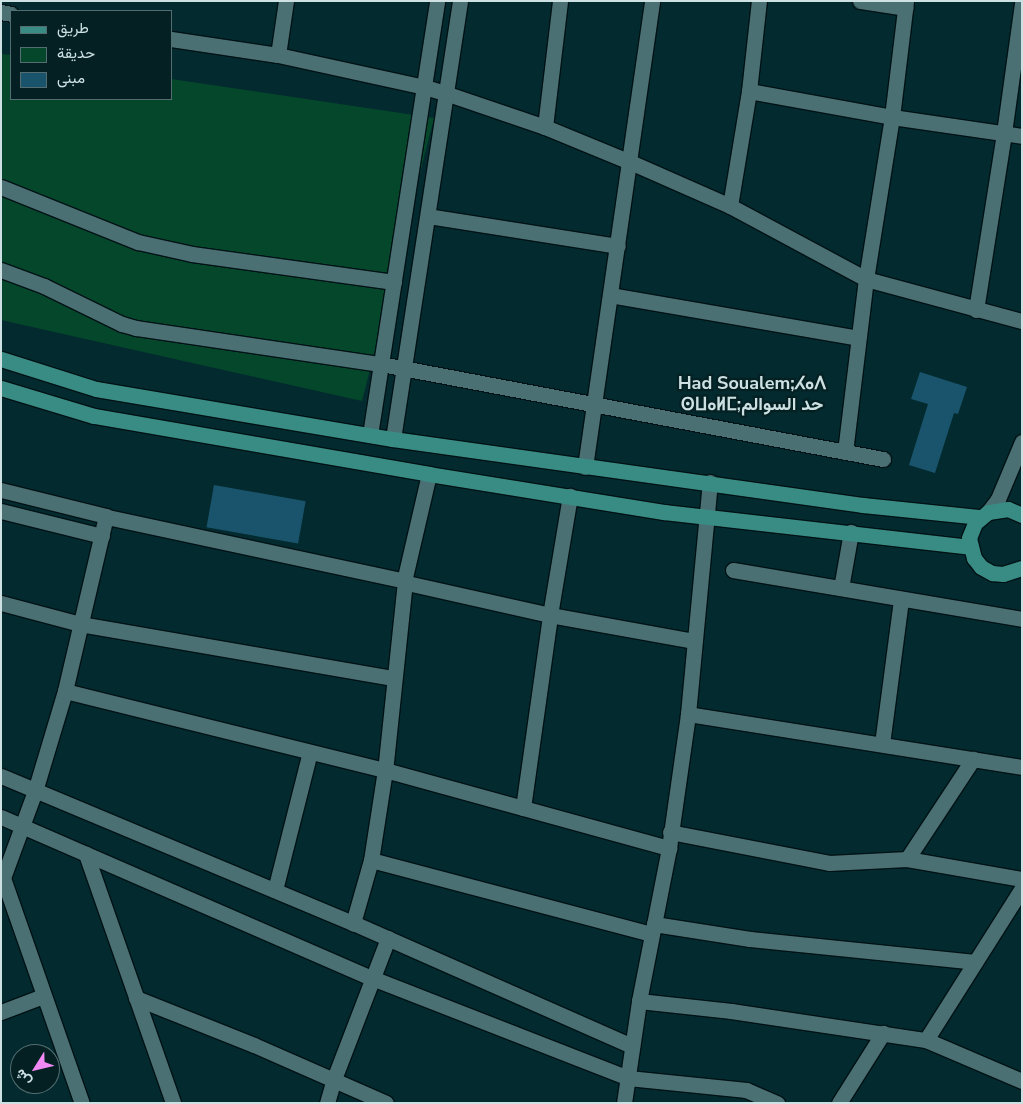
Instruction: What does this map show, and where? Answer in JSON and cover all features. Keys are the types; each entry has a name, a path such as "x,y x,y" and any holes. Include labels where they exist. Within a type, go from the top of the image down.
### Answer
{"main road":[{"path":"1,359 96,389 393,439 864,505 984,514 1008,509 1022,515"},
{"path":"1,388 94,416 429,474 707,517 970,547"},
{"path":"984,514 971,530 970,547 974,558 981,567 992,573 1003,574 1022,568"}],"street":[{"path":"278,55 286,1"},
{"path":"370,435 426,87 437,1"},
{"path":"393,439 448,94 460,1"},
{"path":"545,127 560,1"},
{"path":"585,467 652,1"},
{"path":"730,206 749,91 759,1"},
{"path":"845,452 866,279 892,117 906,5 860,1"},
{"path":"976,310 1004,133 1022,2"},
{"path":"172,39 278,55 426,87 448,94 545,127 730,206 866,279 1022,321"},
{"path":"749,91 892,117 1022,136"},
{"path":"1,187 138,242 192,254 394,282"},
{"path":"428,216 618,246"},
{"path":"1,270 44,286 122,324 136,328 381,364 883,459"},
{"path":"610,295 858,338"},
{"path":"984,514 998,499 1022,442"},
{"path":"353,923 371,860 385,770 393,678 405,581 429,474"},
{"path":"624,1103 639,1001 669,840 688,714 710,482"},
{"path":"1,490 106,516 405,581 410,585 550,615 695,642"},
{"path":"523,808 550,615 570,496"},
{"path":"1,511 102,536"},
{"path":"82,1103 3,884 4,874 36,791 65,691 106,516"},
{"path":"841,588 851,532"},
{"path":"733,570 1022,619"},
{"path":"882,744 902,599"},
{"path":"1,603 80,624 393,678"},
{"path":"65,691 385,770 523,808 669,840 829,863 907,859 1022,879"},
{"path":"688,714 1022,767"},
{"path":"275,890 310,752"},
{"path":"907,859 973,759"},
{"path":"1,776 353,923 632,1046"},
{"path":"1,817 372,978 628,1078 746,1090 777,1103"},
{"path":"86,854 173,1103"},
{"path":"371,860 653,929 975,962"},
{"path":"926,1040 1022,888"},
{"path":"327,1103 334,1079 388,938"},
{"path":"1,1012 43,996"},
{"path":"136,998 334,1079 386,1103"},
{"path":"639,1001 731,1011 926,1040 1022,1081"},
{"path":"839,1103 882,1033"}],"green space":[{"path":"1,54 10,55 10,100 172,100 172,79 434,118 362,401 1,320"}],"building":[{"path":"920,372 967,387 958,414 954,413 935,473 909,465 928,404 911,399"},
{"path":"214,485 306,501 298,543 207,527"}],"district":[{"name":"Had Soualem;ⵃⴰⴷ ⵙⵡⴰⵍⵎ;حد السوالم","path":"752,394"}]}
